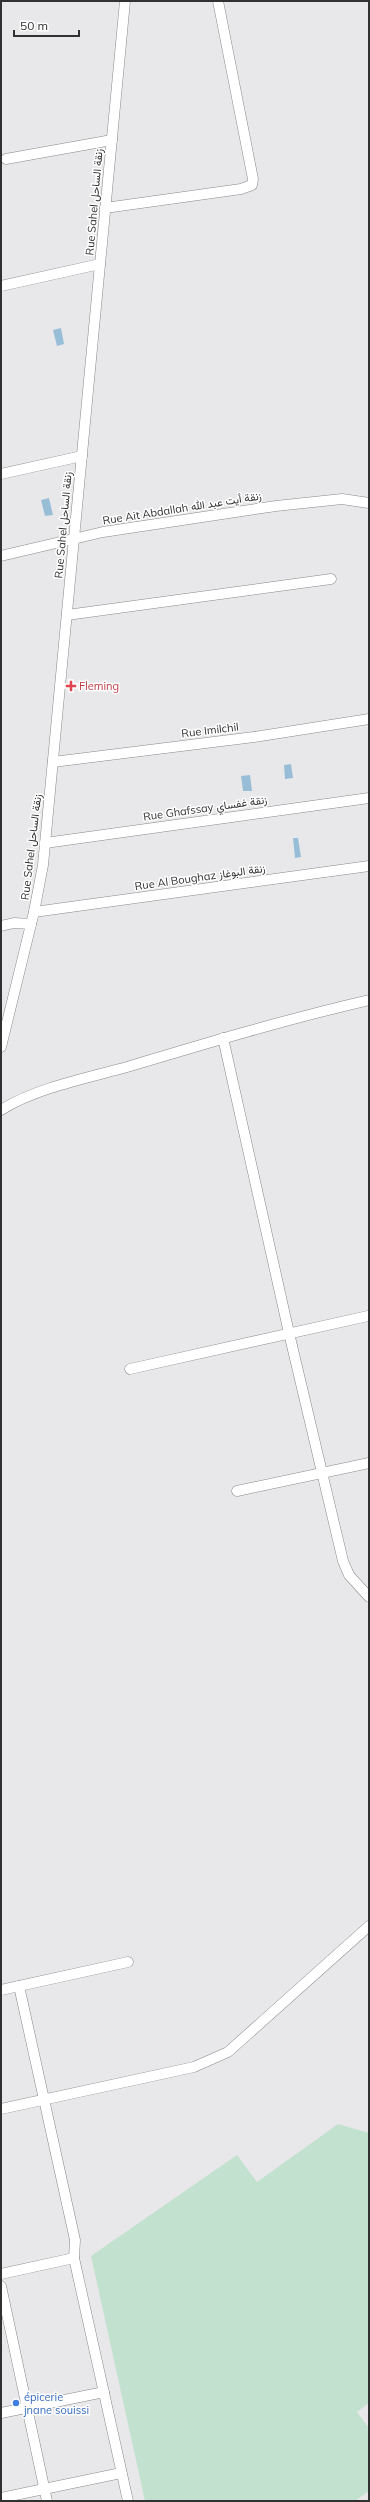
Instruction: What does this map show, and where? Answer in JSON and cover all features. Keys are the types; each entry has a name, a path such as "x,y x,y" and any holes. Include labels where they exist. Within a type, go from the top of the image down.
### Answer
{"street":[{"name":"Rue Sahel زنقة الساحل","path":"1,1047 34,912 45,843 125,1"},
{"path":"105,208 241,189 252,185 253,179 218,1"},
{"path":"6,159 112,140"},
{"path":"1,286 100,264"},
{"path":"1,474 82,456"},
{"name":"Rue Ait Abdallah زنقة أيت عبد الله","path":"1,556 136,526 276,506 342,499 369,503"},
{"path":"67,615 331,579"},
{"name":"Rue Imilchil","path":"53,762 254,737 369,719"},
{"name":"Rue Ghafssay زنقة غفساي","path":"45,843 369,798"},
{"name":"Rue Al Boughaz زنقة البوغاز","path":"34,912 369,866"},
{"path":"1,926 14,923 31,924"},
{"path":"1,1110 24,1098 223,1038 369,1000"},
{"path":"223,1038 289,1333 346,1568 369,1597"},
{"path":"130,1369 368,1316"},
{"path":"237,1491 369,1463"},
{"path":"1,2109 194,2067 214,2060 242,2040 369,1926"},
{"path":"1,1990 128,1962"},
{"path":"19,1986 75,2240 74,2258 128,2501"},
{"path":"1,2274 74,2258"},
{"path":"1,2286 47,2501"},
{"path":"1,2413 27,2406 104,2392"},
{"path":"1,2498 121,2473"}],"green space":[{"path":"338,2124 369,2133 369,2403 357,2412 369,2428 369,2491 355,2501 145,2501 91,2256 237,2155 257,2182"}],"water":[{"path":"61,328 64,344 57,346 53,330"},
{"path":"49,498 53,515 45,516 41,500"},
{"path":"291,764 293,778 285,779 284,765"},
{"path":"250,775 252,791 243,791 241,776"},
{"path":"293,838 298,838 301,857 295,858"}],"place":[{"name":"Fleming","path":"71,686"},
{"name":"épicerie jnane souissi","path":"16,2403"}]}
